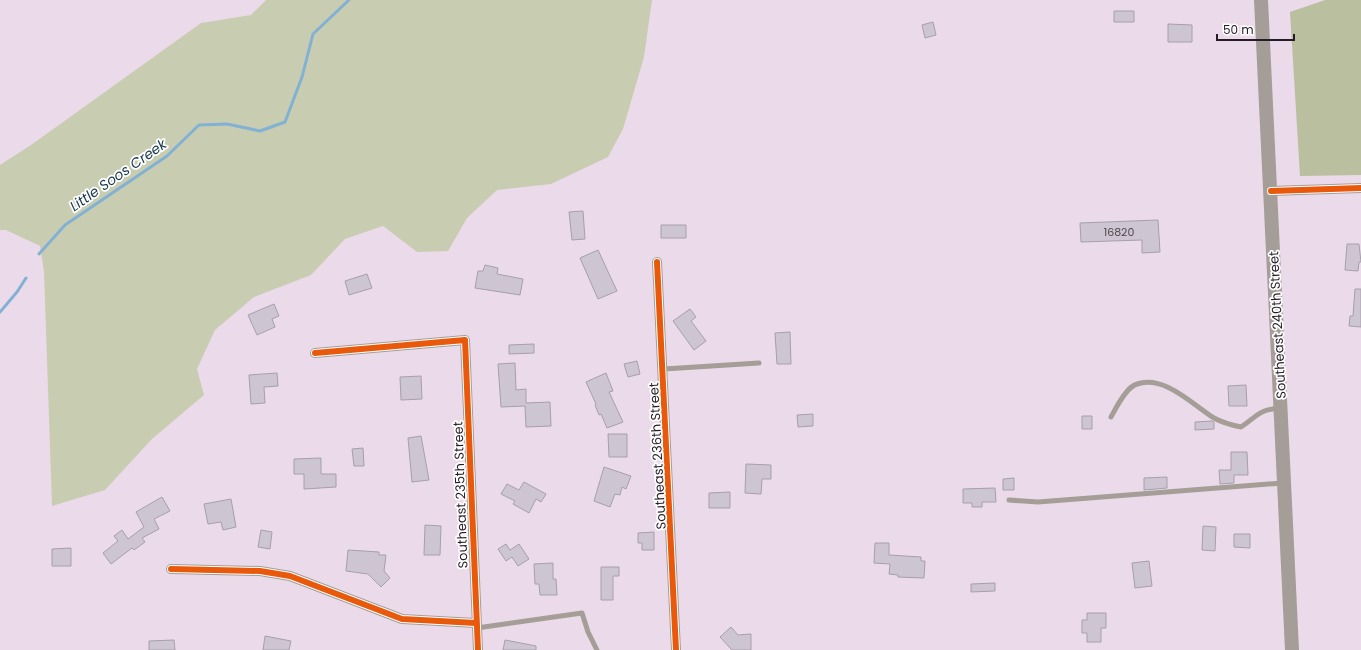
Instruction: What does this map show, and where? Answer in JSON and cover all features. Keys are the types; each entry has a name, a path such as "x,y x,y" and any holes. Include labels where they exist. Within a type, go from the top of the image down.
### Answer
{"main road":[{"name":"Southeast 240th Street","path":"1261,0 1292,650"}],"street":[{"path":"1271,191 1361,188"},
{"name":"Southeast 236th Street","path":"657,262 664,369 676,650"},
{"name":"Southeast 235th Street","path":"315,353 465,340 478,650"},
{"path":"171,568 227,568 290,576 402,619 477,626"}],"lane":[{"path":"664,369 759,363"},
{"path":"1111,417 1123,396 1136,384 1154,383 1164,386 1221,421 1240,427 1259,412 1267,409 1281,408"},
{"path":"1009,500 1038,502 1285,482"},
{"path":"477,626 582,614 588,632 597,650"}],"green space":[{"path":"266,0 652,0 644,57 623,129 608,157 551,184 497,190 467,218 448,251 417,252 383,226 345,239 311,275 254,297 215,330 197,369 204,395 152,439 105,490 52,506 44,272 40,246 6,230 0,230 0,165 31,145 201,23 251,15"},
{"path":"1325,0 1361,0 1361,175 1300,176 1290,12"}],"building":[{"path":"1114,11 1134,11 1134,22 1114,22"},
{"path":"933,22 936,35 925,38 922,25"},
{"path":"1168,24 1192,25 1192,42 1168,42"},
{"path":"583,211 585,239 572,240 569,212"},
{"path":"1158,220 1160,252 1142,253 1142,240 1081,242 1080,223"},
{"path":"661,225 686,225 686,238 661,238"},
{"path":"1347,244 1359,244 1361,262 1359,262 1358,271 1345,270"},
{"path":"598,250 617,291 598,299 580,258"},
{"path":"485,265 498,268 497,274 523,279 520,295 475,288 478,271 483,271"},
{"path":"367,274 372,288 349,295 345,281"},
{"path":"1355,289 1361,289 1361,327 1349,326 1350,316 1353,316"},
{"path":"274,304 279,316 272,319 275,327 257,335 248,315"},
{"path":"690,309 696,317 691,321 706,341 694,350 673,321"},
{"path":"790,332 791,364 777,364 775,333"},
{"path":"534,344 534,353 509,354 509,345"},
{"path":"637,361 640,374 628,377 624,364"},
{"path":"515,363 516,390 526,389 526,403 550,402 551,426 526,427 525,406 501,407 498,364"},
{"path":"277,373 278,386 264,387 265,403 251,404 249,375"},
{"path":"606,373 613,391 609,392 623,422 607,428 601,414 599,415 595,405 596,404 586,382"},
{"path":"421,376 422,399 401,400 400,377"},
{"path":"1246,385 1247,406 1229,406 1228,386"},
{"path":"813,414 813,426 798,427 797,415"},
{"path":"1082,416 1092,416 1092,429 1082,429"},
{"path":"1195,422 1214,422 1214,429 1195,430"},
{"path":"608,434 627,434 627,457 609,457"},
{"path":"421,436 429,480 412,482 408,438"},
{"path":"363,448 364,466 354,466 352,449"},
{"path":"1231,452 1247,452 1248,475 1234,475 1234,483 1220,484 1219,470 1231,470"},
{"path":"321,458 321,474 336,474 336,487 304,489 304,474 294,474 294,459"},
{"path":"746,464 771,465 771,479 762,479 761,494 745,493"},
{"path":"604,467 631,476 626,489 622,487 620,495 615,494 610,507 594,501"},
{"path":"1167,477 1167,488 1144,490 1144,478"},
{"path":"1014,478 1014,490 1003,490 1003,479"},
{"path":"524,482 546,494 541,502 536,499 529,513 513,504 515,501 501,494 507,484 519,490"},
{"path":"995,488 996,502 982,502 982,507 972,507 972,503 963,503 963,489"},
{"path":"730,492 730,508 709,508 709,493"},
{"path":"162,497 170,511 154,519 159,529 142,538 145,542 134,550 132,548 111,564 103,553 118,541 114,536 122,530 128,539 144,527 136,512"},
{"path":"231,499 236,527 223,530 221,522 208,524 204,504"},
{"path":"425,525 441,526 440,555 424,555"},
{"path":"1203,526 1216,527 1215,551 1202,550"},
{"path":"261,530 272,532 270,549 258,547"},
{"path":"654,532 654,550 642,550 642,543 638,543 638,533"},
{"path":"1234,534 1250,534 1250,548 1234,547"},
{"path":"875,543 889,543 889,555 921,557 921,561 925,561 924,578 898,577 898,575 889,574 890,564 874,563"},
{"path":"506,544 510,550 519,544 529,559 518,566 512,557 506,561 498,549"},
{"path":"71,548 71,566 52,566 52,549"},
{"path":"348,550 379,552 379,555 386,555 384,571 390,578 381,587 368,574 346,571"},
{"path":"1149,561 1152,586 1135,588 1132,563"},
{"path":"553,563 553,579 556,579 557,595 540,595 539,584 535,584 534,564"},
{"path":"601,567 619,567 619,576 613,576 613,600 601,600"},
{"path":"995,583 995,591 971,592 971,584"},
{"path":"1087,613 1106,613 1106,628 1101,628 1101,642 1087,642 1087,633 1082,633 1082,620 1087,620"},
{"path":"731,627 738,635 751,634 751,650 732,650 720,637"},
{"path":"265,636 291,641 289,650 263,650"},
{"path":"174,640 175,650 149,650 149,641"},
{"path":"505,640 536,646 536,650 503,650"}],"waterway":[{"name":"Little Soos Creek","path":"39,254 65,225 167,156 199,125 227,124 260,131 285,122 302,77 313,34 349,0"},
{"name":"Little Soos Creek","path":"0,312 17,292 26,278"}],"cycle path":[{"path":"1271,191 1361,188"},
{"path":"657,262 676,650"},
{"path":"315,353 465,340 478,650"},
{"path":"171,569 260,571 290,576 402,619 476,623"}]}
